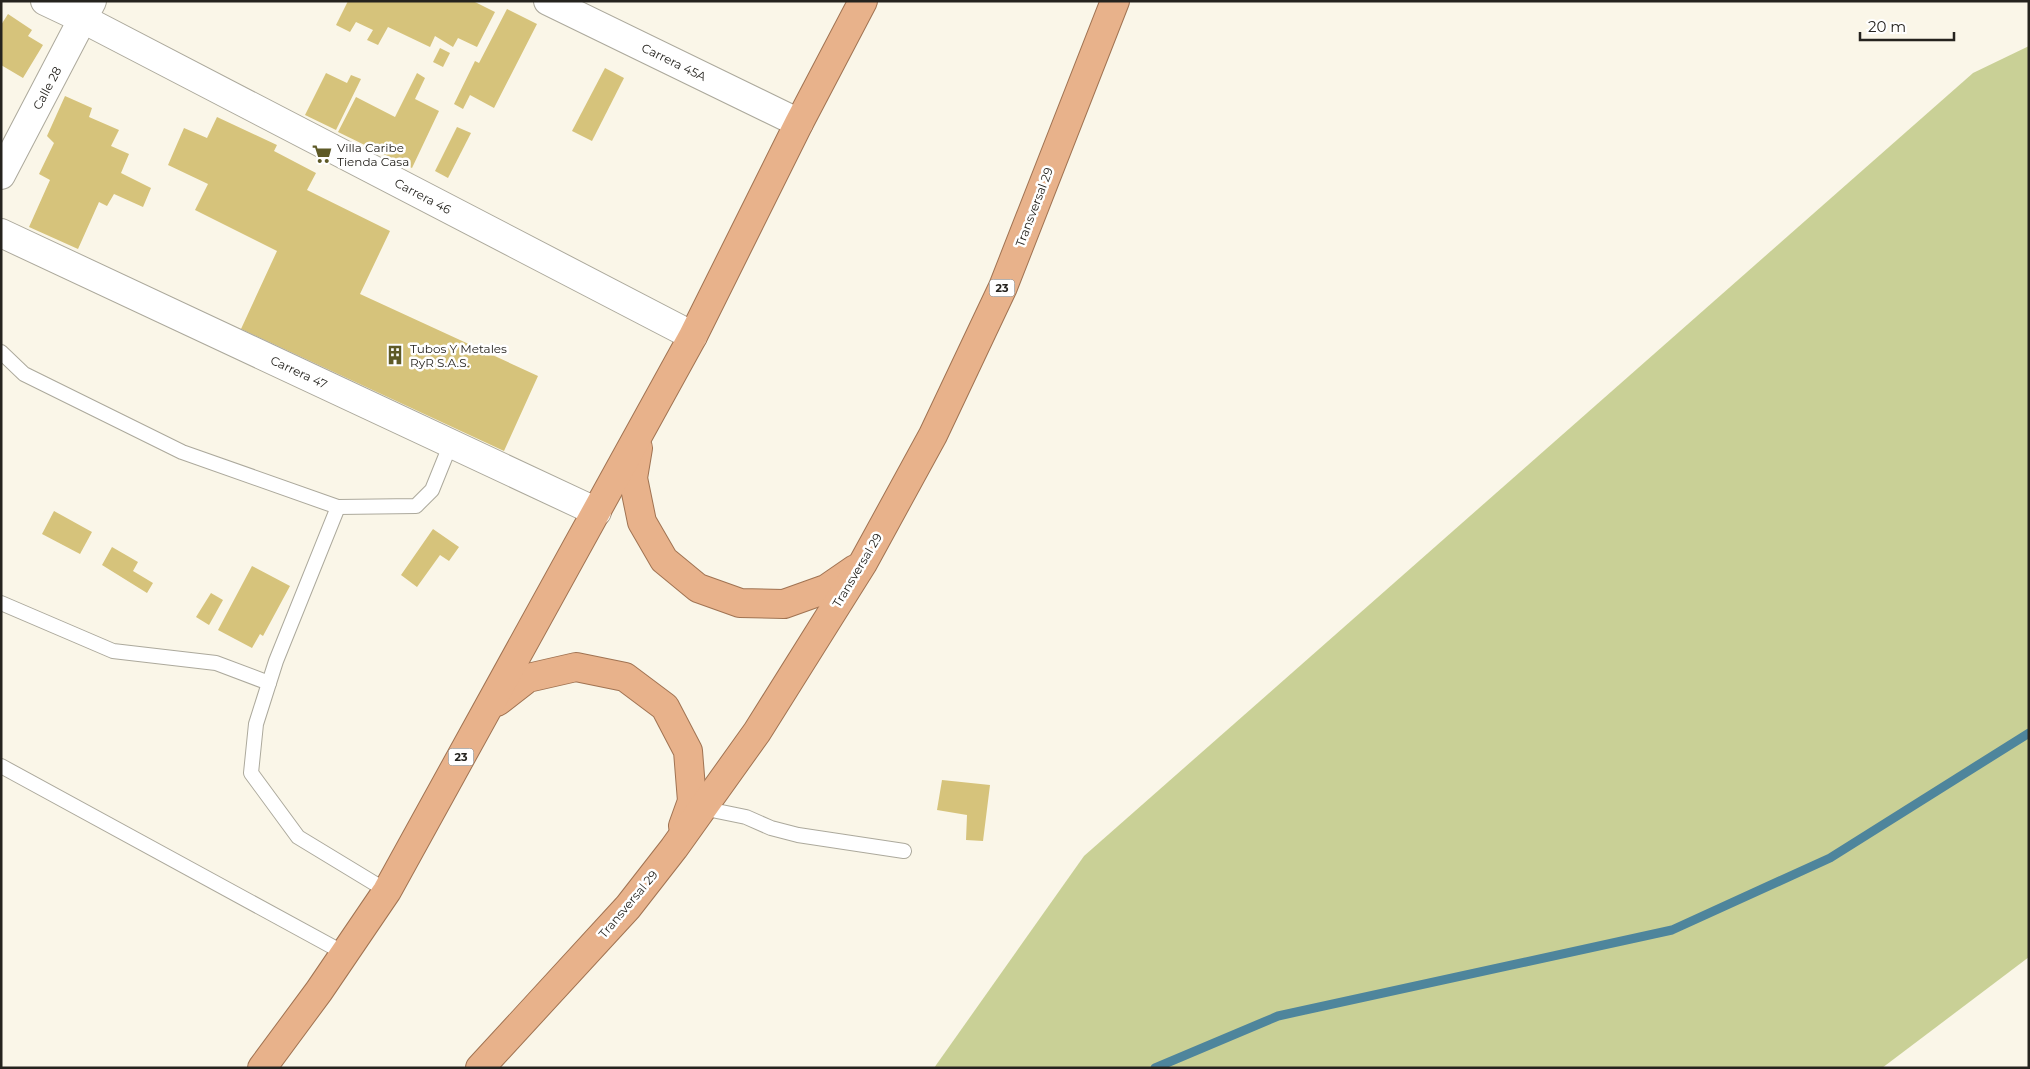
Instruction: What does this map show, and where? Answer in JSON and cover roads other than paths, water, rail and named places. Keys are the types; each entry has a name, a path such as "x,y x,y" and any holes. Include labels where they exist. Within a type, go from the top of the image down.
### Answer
{"highway":[{"name":"23","path":"262,1068 319,991 387,891 693,336 799,123 863,1"},
{"name":"Transversal 29","path":"480,1068 628,908 674,848 757,732 863,563 933,434 1003,287 1116,1"},
{"path":"640,434 633,478 642,522 664,560 698,588 740,604 784,604 826,589 863,563"},
{"path":"488,709 528,678 576,667 625,677 664,707 688,751 692,801 674,848"}],"street":[{"name":"Carrera 46","path":"45,1 88,10 693,336"},
{"name":"Carrera 45A","path":"548,1 799,123"},
{"name":"Calle 28","path":"1,175 88,10"},
{"name":"Carrera 47","path":"1,233 597,512"}],"lane":[{"path":"1,352 24,374 182,452 338,507 416,506 432,490 451,443"},
{"path":"338,507 276,661 256,724 251,773 298,838 387,891"},
{"path":"1,603 113,651 216,663 269,683"},
{"path":"1,766 344,953"},
{"path":"702,808 746,817 772,828 798,835 904,851"}],"waterway":[{"path":"1155,1068 1278,1016 1672,930 1830,858 2029,733"}],"place":[{"name":"Villa Caribe Tienda Casa","path":"322,154"},
{"name":"Tubos Y Metales RyR S.A.S.","path":"395,355"}]}
